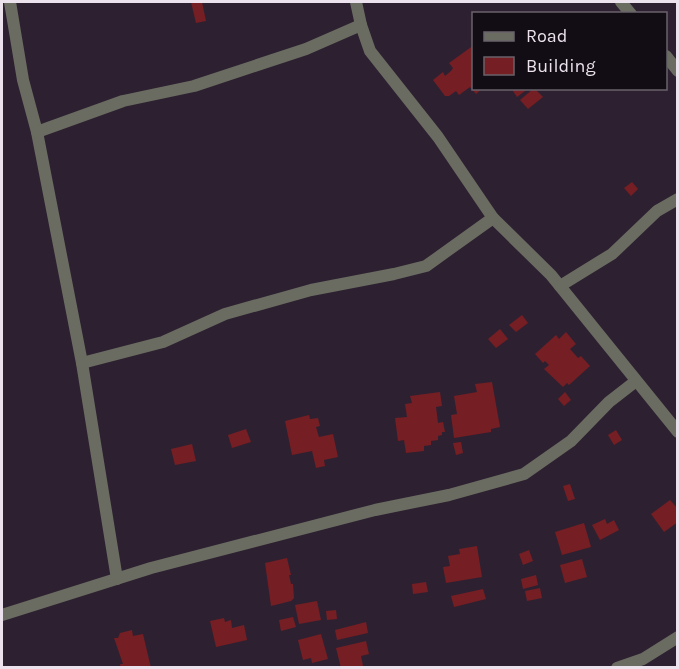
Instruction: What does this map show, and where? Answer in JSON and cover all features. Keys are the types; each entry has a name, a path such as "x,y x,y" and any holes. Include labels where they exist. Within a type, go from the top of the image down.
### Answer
{"street":[{"path":"10,2 23,80 37,132 82,363 117,579"},
{"path":"356,2 370,51 438,137 493,218 560,286 678,432"},
{"path":"37,132 123,101 194,86 306,49 361,25"},
{"path":"667,57 678,71"},
{"path":"560,286 612,254 657,211 678,200"},
{"path":"82,363 163,342 225,314 311,290 426,266 493,218"},
{"path":"2,615 151,568 375,510 449,495 524,474 571,441 609,402 636,381"},
{"path":"618,668 643,659 678,636"}],"building":[{"path":"191,2 202,2 206,21 196,23"},
{"path":"472,46 472,89 470,87 459,95 456,91 445,96 433,80 443,72 445,76 451,71 453,68 449,63"},
{"path":"512,90 526,90 517,97"},
{"path":"532,90 536,90 543,97 528,109 520,100"},
{"path":"632,182 638,189 631,196 624,188"},
{"path":"522,315 528,323 516,332 509,325"},
{"path":"500,329 508,339 496,348 488,339"},
{"path":"566,332 576,344 570,349 590,366 569,385 567,383 563,387 544,369 549,365 545,361 543,363 535,354 556,335 559,339"},
{"path":"492,382 500,427 491,429 491,432 454,438 451,415 457,414 454,396 477,392 475,384"},
{"path":"440,392 442,406 436,407 438,423 443,422 445,432 438,436 438,440 431,441 431,445 424,446 424,451 406,453 404,440 398,441 395,418 407,417 405,404 412,403 410,396"},
{"path":"565,392 571,400 564,406 558,399"},
{"path":"309,415 310,419 318,418 320,426 316,427 319,437 333,434 338,457 324,460 325,466 316,468 312,451 292,455 285,421"},
{"path":"246,429 251,442 232,448 228,435"},
{"path":"616,430 622,440 614,445 608,435"},
{"path":"461,442 463,453 456,455 453,443"},
{"path":"192,444 196,461 175,465 171,449"},
{"path":"570,484 575,499 568,501 563,486"},
{"path":"670,500 678,509 678,522 664,532 651,514"},
{"path":"605,519 607,524 614,520 619,530 600,540 592,525"},
{"path":"584,523 591,547 562,555 555,532"},
{"path":"477,546 482,577 446,583 443,567 450,566 448,556 460,554 459,549"},
{"path":"529,550 533,561 523,565 519,554"},
{"path":"287,558 294,598 291,601 271,606 265,563"},
{"path":"582,559 587,577 565,583 560,565"},
{"path":"536,575 538,585 523,589 521,579"},
{"path":"426,582 428,592 413,594 412,584"},
{"path":"540,588 542,598 527,601 525,591"},
{"path":"483,589 486,599 454,607 451,596"},
{"path":"317,601 321,620 299,624 295,605"},
{"path":"336,610 337,619 327,620 326,611"},
{"path":"293,617 296,627 281,631 279,620"},
{"path":"224,618 225,622 231,620 232,628 244,625 247,640 216,647 210,621"},
{"path":"366,622 368,633 337,640 335,630"},
{"path":"132,630 133,636 143,634 151,668 121,668 120,664 123,664 114,638 118,638 120,633"},
{"path":"321,634 328,659 312,663 311,658 303,660 298,640"},
{"path":"366,641 369,654 361,656 363,666 341,668 336,648"}]}
